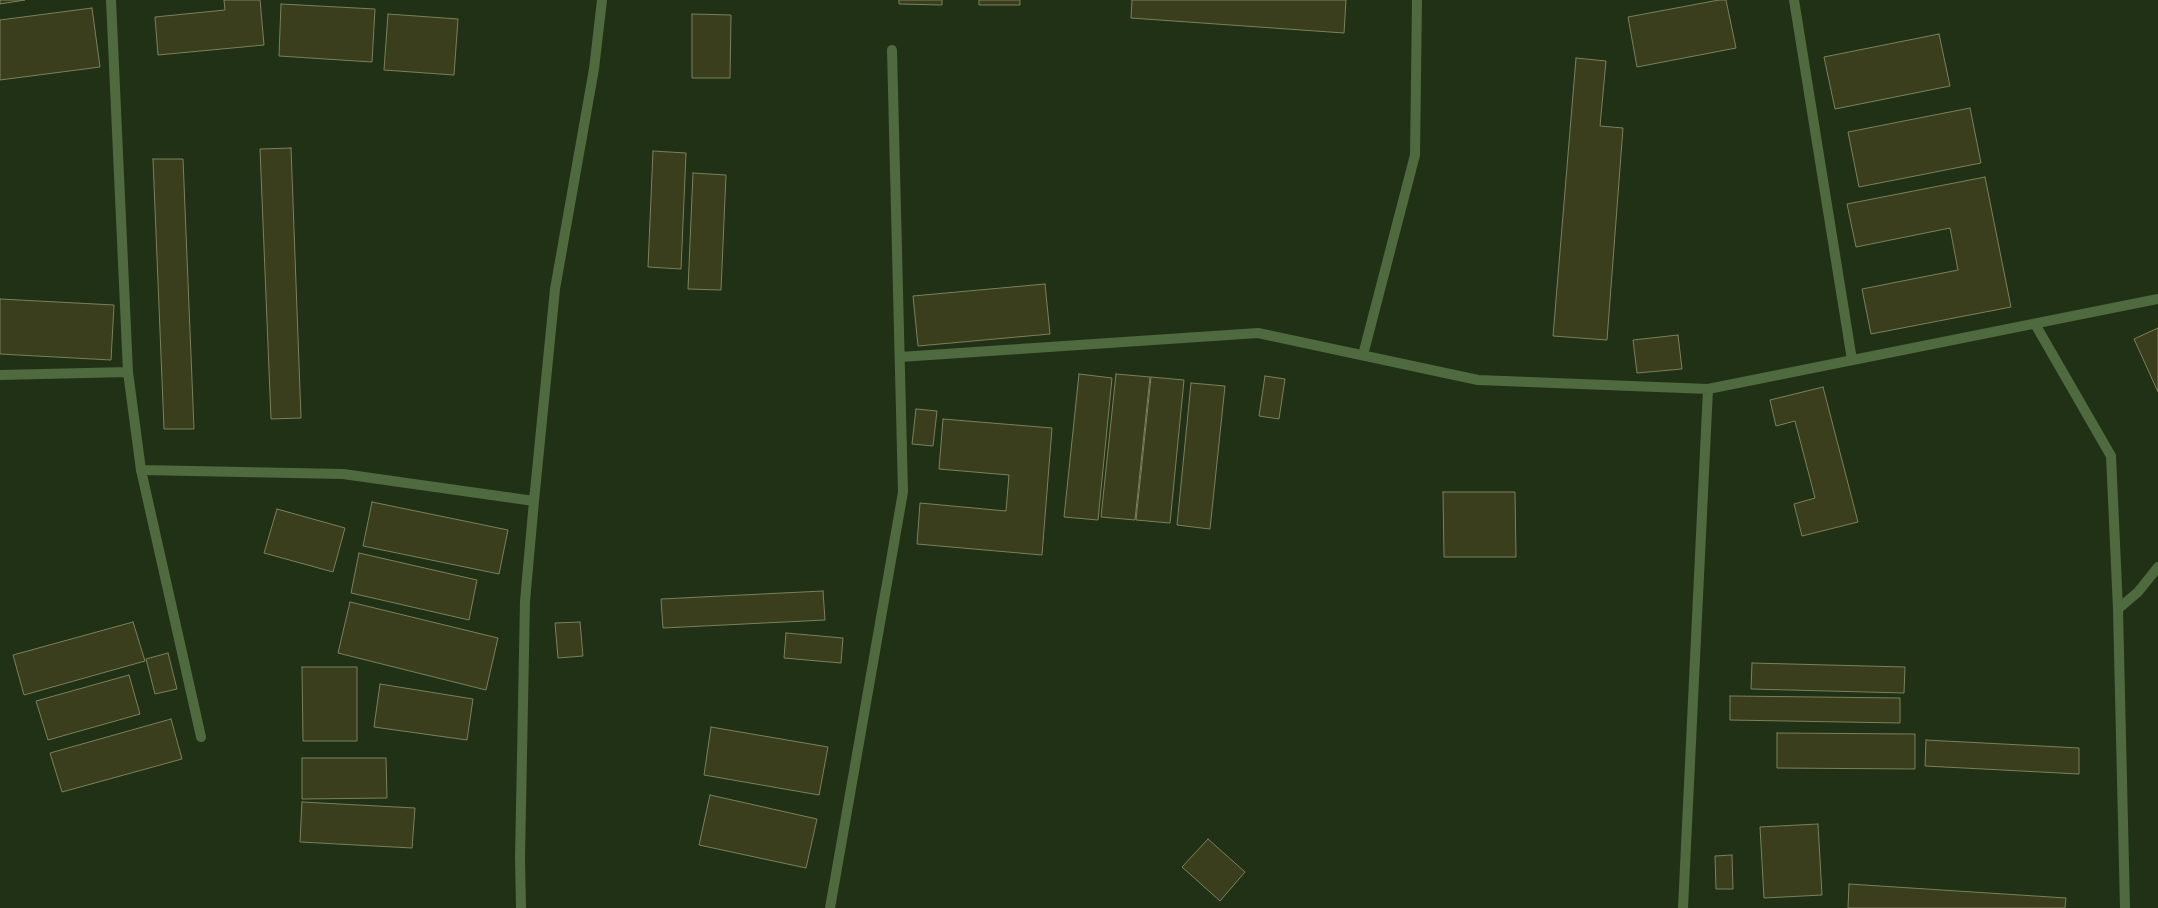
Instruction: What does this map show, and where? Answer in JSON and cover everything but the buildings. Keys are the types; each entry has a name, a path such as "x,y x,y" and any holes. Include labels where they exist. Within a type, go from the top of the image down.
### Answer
{"street":[{"path":"111,0 128,372 141,470 201,737"},
{"path":"521,908 520,843 525,602 534,501 555,289 594,69 602,0"},
{"path":"1363,355 1415,155 1417,0"},
{"path":"1794,0 1852,360"},
{"path":"830,908 903,492 892,50"},
{"path":"900,357 1258,333 1478,380 1708,389 2158,299"},
{"path":"2035,324 2111,456 2118,609 2125,908"},
{"path":"0,376 128,372"},
{"path":"1683,908 1708,389"},
{"path":"141,470 343,474 534,501"},
{"path":"2118,609 2138,592 2158,567"}]}
